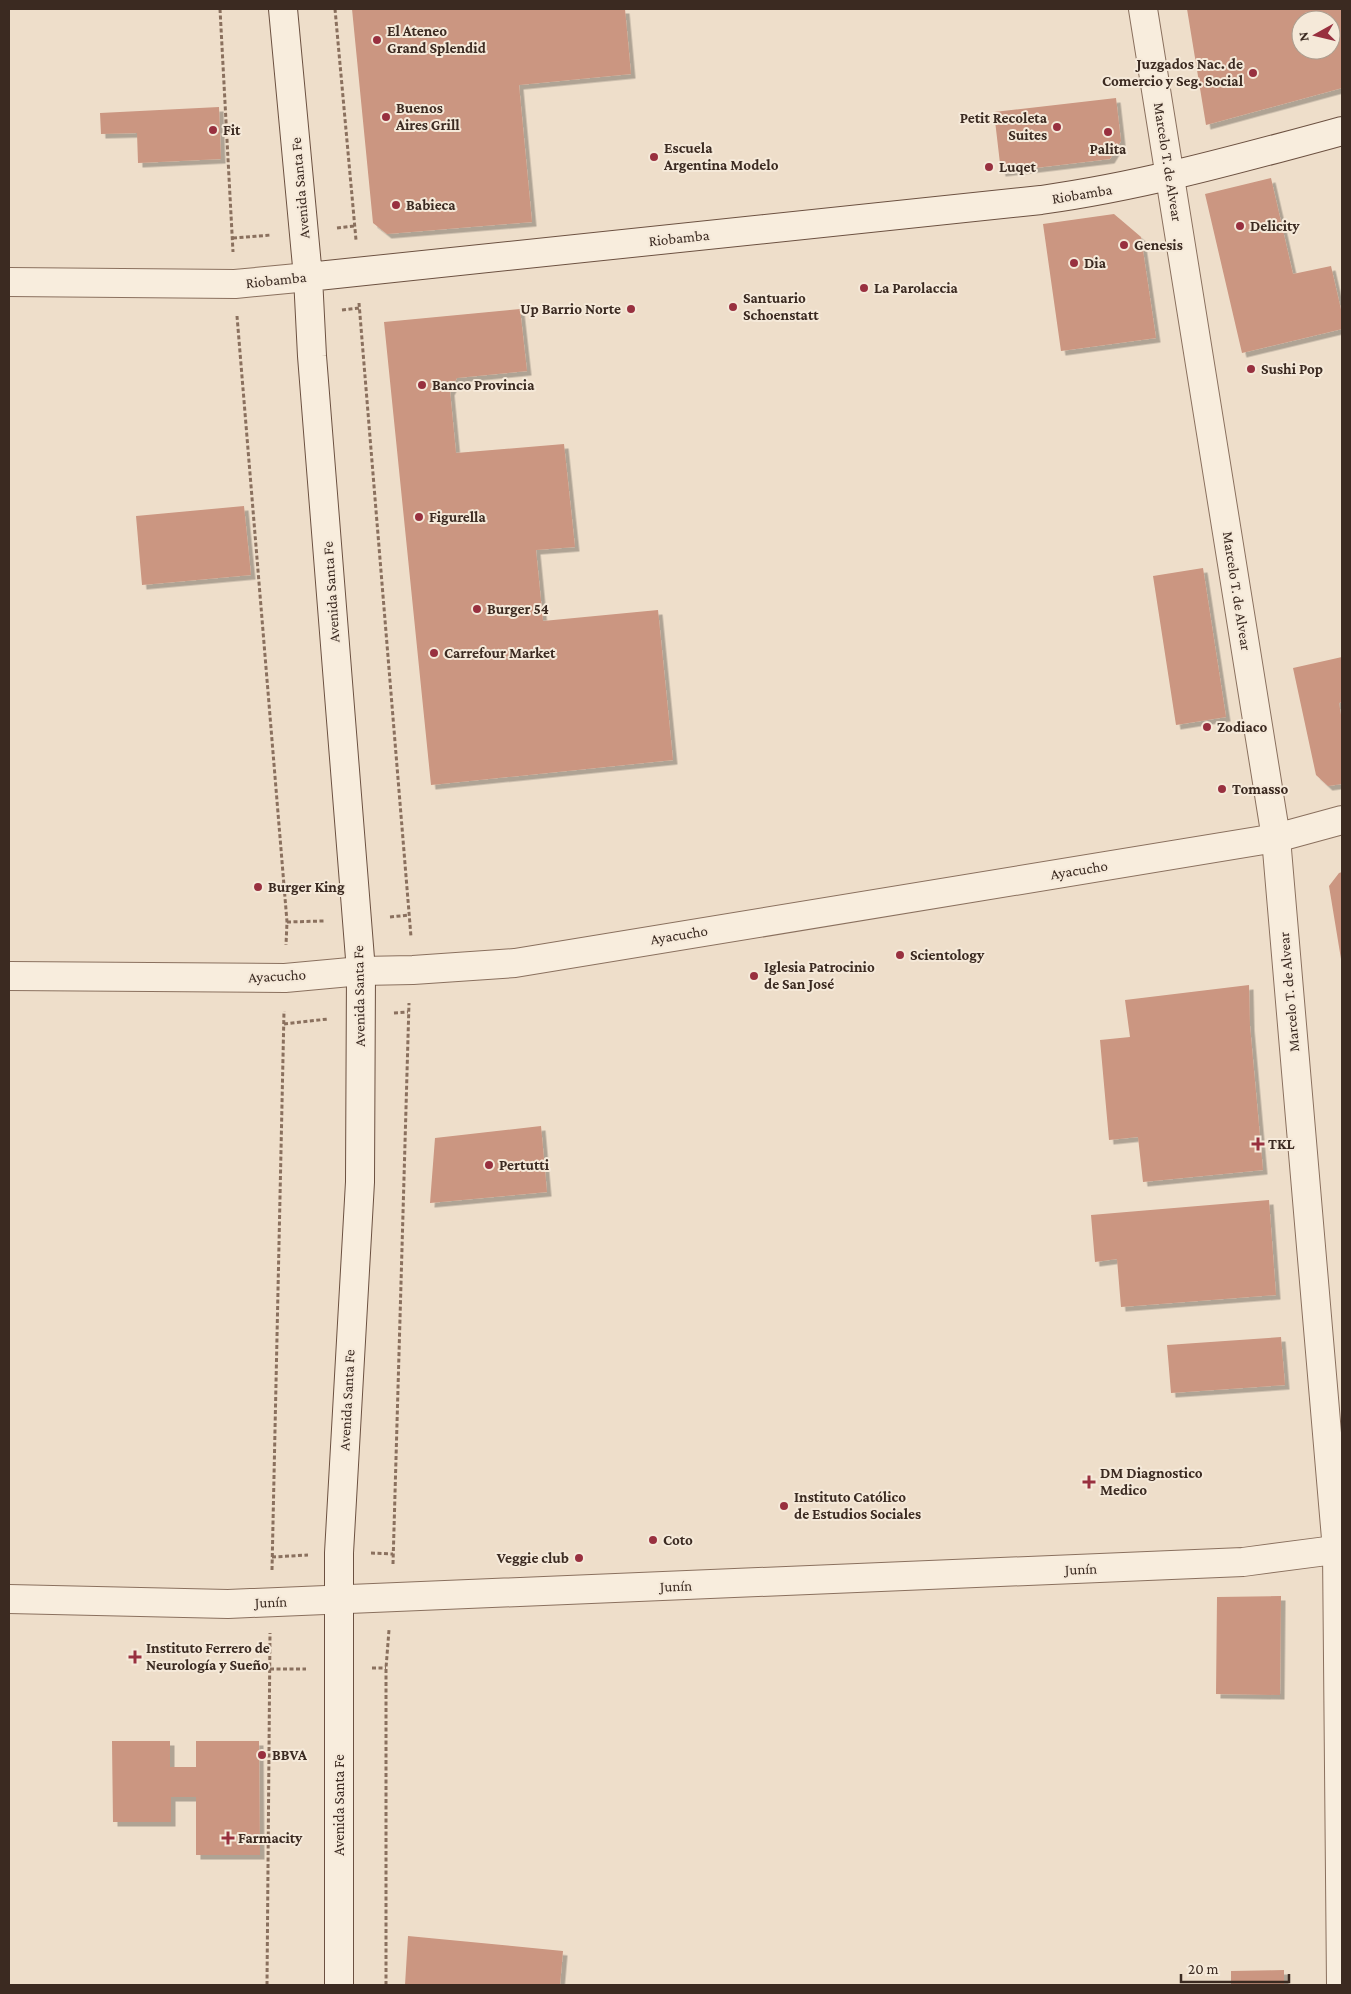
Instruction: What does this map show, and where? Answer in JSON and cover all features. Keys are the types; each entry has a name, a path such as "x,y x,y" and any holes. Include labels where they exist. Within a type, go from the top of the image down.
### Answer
{"street":[{"name":"Avenida Santa Fe","path":"284,9 308,277 312,356 361,971 360,1182 339,1553 339,1985"},
{"name":"Marcelo T. de Alvear","path":"1143,9 1276,838 1340,1550 1341,1985"},
{"name":"Riobamba","path":"9,282 235,284 1040,200 1097,192 1171,177 1342,132"},
{"name":"Ayacucho","path":"9,976 284,978 361,971 413,970 515,963 1276,838 1342,820"},
{"name":"Junín","path":"9,1599 228,1604 340,1600 1234,1563 1280,1559 1340,1550"}],"building":[{"path":"352,9 625,9 631,74 519,85 532,222 387,234 373,223"},
{"name":"Juzgados Nac. de Comercio y Seg. Social","path":"1187,9 1342,9 1342,88 1206,125"},
{"name":"Petit Recoleta Suites","path":"1116,98 1121,141 1110,159 1001,172 994,112"},
{"path":"219,107 221,159 138,163 137,133 101,134 100,113"},
{"path":"1271,178 1293,274 1331,266 1342,314 1342,329 1242,353 1205,194"},
{"path":"1114,214 1141,237 1156,338 1061,351 1043,224"},
{"path":"520,309 527,371 457,378 450,391 456,453 564,444 575,547 536,550 543,621 658,610 673,760 431,785 384,322"},
{"path":"244,506 251,575 142,585 136,516"},
{"path":"1203,568 1226,717 1176,725 1153,576"},
{"path":"1342,657 1342,702 1339,703 1342,721 1342,784 1328,786 1316,775 1293,668"},
{"path":"1342,872 1341,959 1329,886 1339,873"},
{"path":"1249,985 1250,1026 1263,1170 1143,1182 1138,1137 1109,1140 1100,1040 1130,1037 1125,1000"},
{"name":"Pertutti","path":"541,1126 547,1192 430,1203 435,1138"},
{"path":"1269,1200 1276,1295 1121,1307 1117,1259 1095,1262 1091,1215"},
{"path":"1281,1337 1285,1385 1171,1393 1167,1345"},
{"path":"1281,1596 1280,1695 1216,1694 1217,1597"},
{"path":"112,1741 170,1741 170,1767 196,1767 196,1741 259,1741 260,1855 196,1855 196,1797 171,1797 171,1822 113,1822"},
{"path":"408,1936 563,1951 560,1985 405,1985"},
{"path":"1284,1970 1284,1985 1231,1985 1231,1971"}],"place":[{"name":"El Ateneo Grand Splendid","path":"377,40"},
{"name":"Juzgados Nac. de Comercio y Seg. Social","path":"1253,73"},
{"name":"Buenos Aires Grill","path":"386,117"},
{"name":"Petit Recoleta Suites","path":"1057,127"},
{"name":"Fit","path":"213,130"},
{"name":"Palita","path":"1108,132"},
{"name":"Escuela Argentina Modelo","path":"654,157"},
{"name":"Luqet","path":"989,167"},
{"name":"Babieca","path":"396,205"},
{"name":"Delicity","path":"1240,226"},
{"name":"Genesis","path":"1124,245"},
{"name":"Dia","path":"1074,263"},
{"name":"La Parolaccia","path":"864,288"},
{"name":"Santuario Schoenstatt","path":"733,307"},
{"name":"Up Barrio Norte","path":"631,309"},
{"name":"Sushi Pop","path":"1251,369"},
{"name":"Banco Provincia","path":"422,385"},
{"name":"Figurella","path":"419,517"},
{"name":"Burger 54","path":"477,609"},
{"name":"Carrefour Market","path":"434,653"},
{"name":"Zodiaco","path":"1207,727"},
{"name":"Tomasso","path":"1222,789"},
{"name":"Burger King","path":"258,887"},
{"name":"Scientology","path":"900,955"},
{"name":"Iglesia Patrocinio de San José","path":"754,976"},
{"name":"TKL","path":"1258,1144"},
{"name":"Pertutti","path":"489,1165"},
{"name":"DM Diagnostico Medico","path":"1089,1482"},
{"name":"Instituto Católico de Estudios Sociales","path":"784,1506"},
{"name":"Coto","path":"653,1540"},
{"name":"Veggie club","path":"579,1558"},
{"name":"Instituto Ferrero de Neurología y Sueño","path":"135,1657"},
{"name":"BBVA","path":"262,1755"},
{"name":"Farmacity","path":"228,1838"}]}
